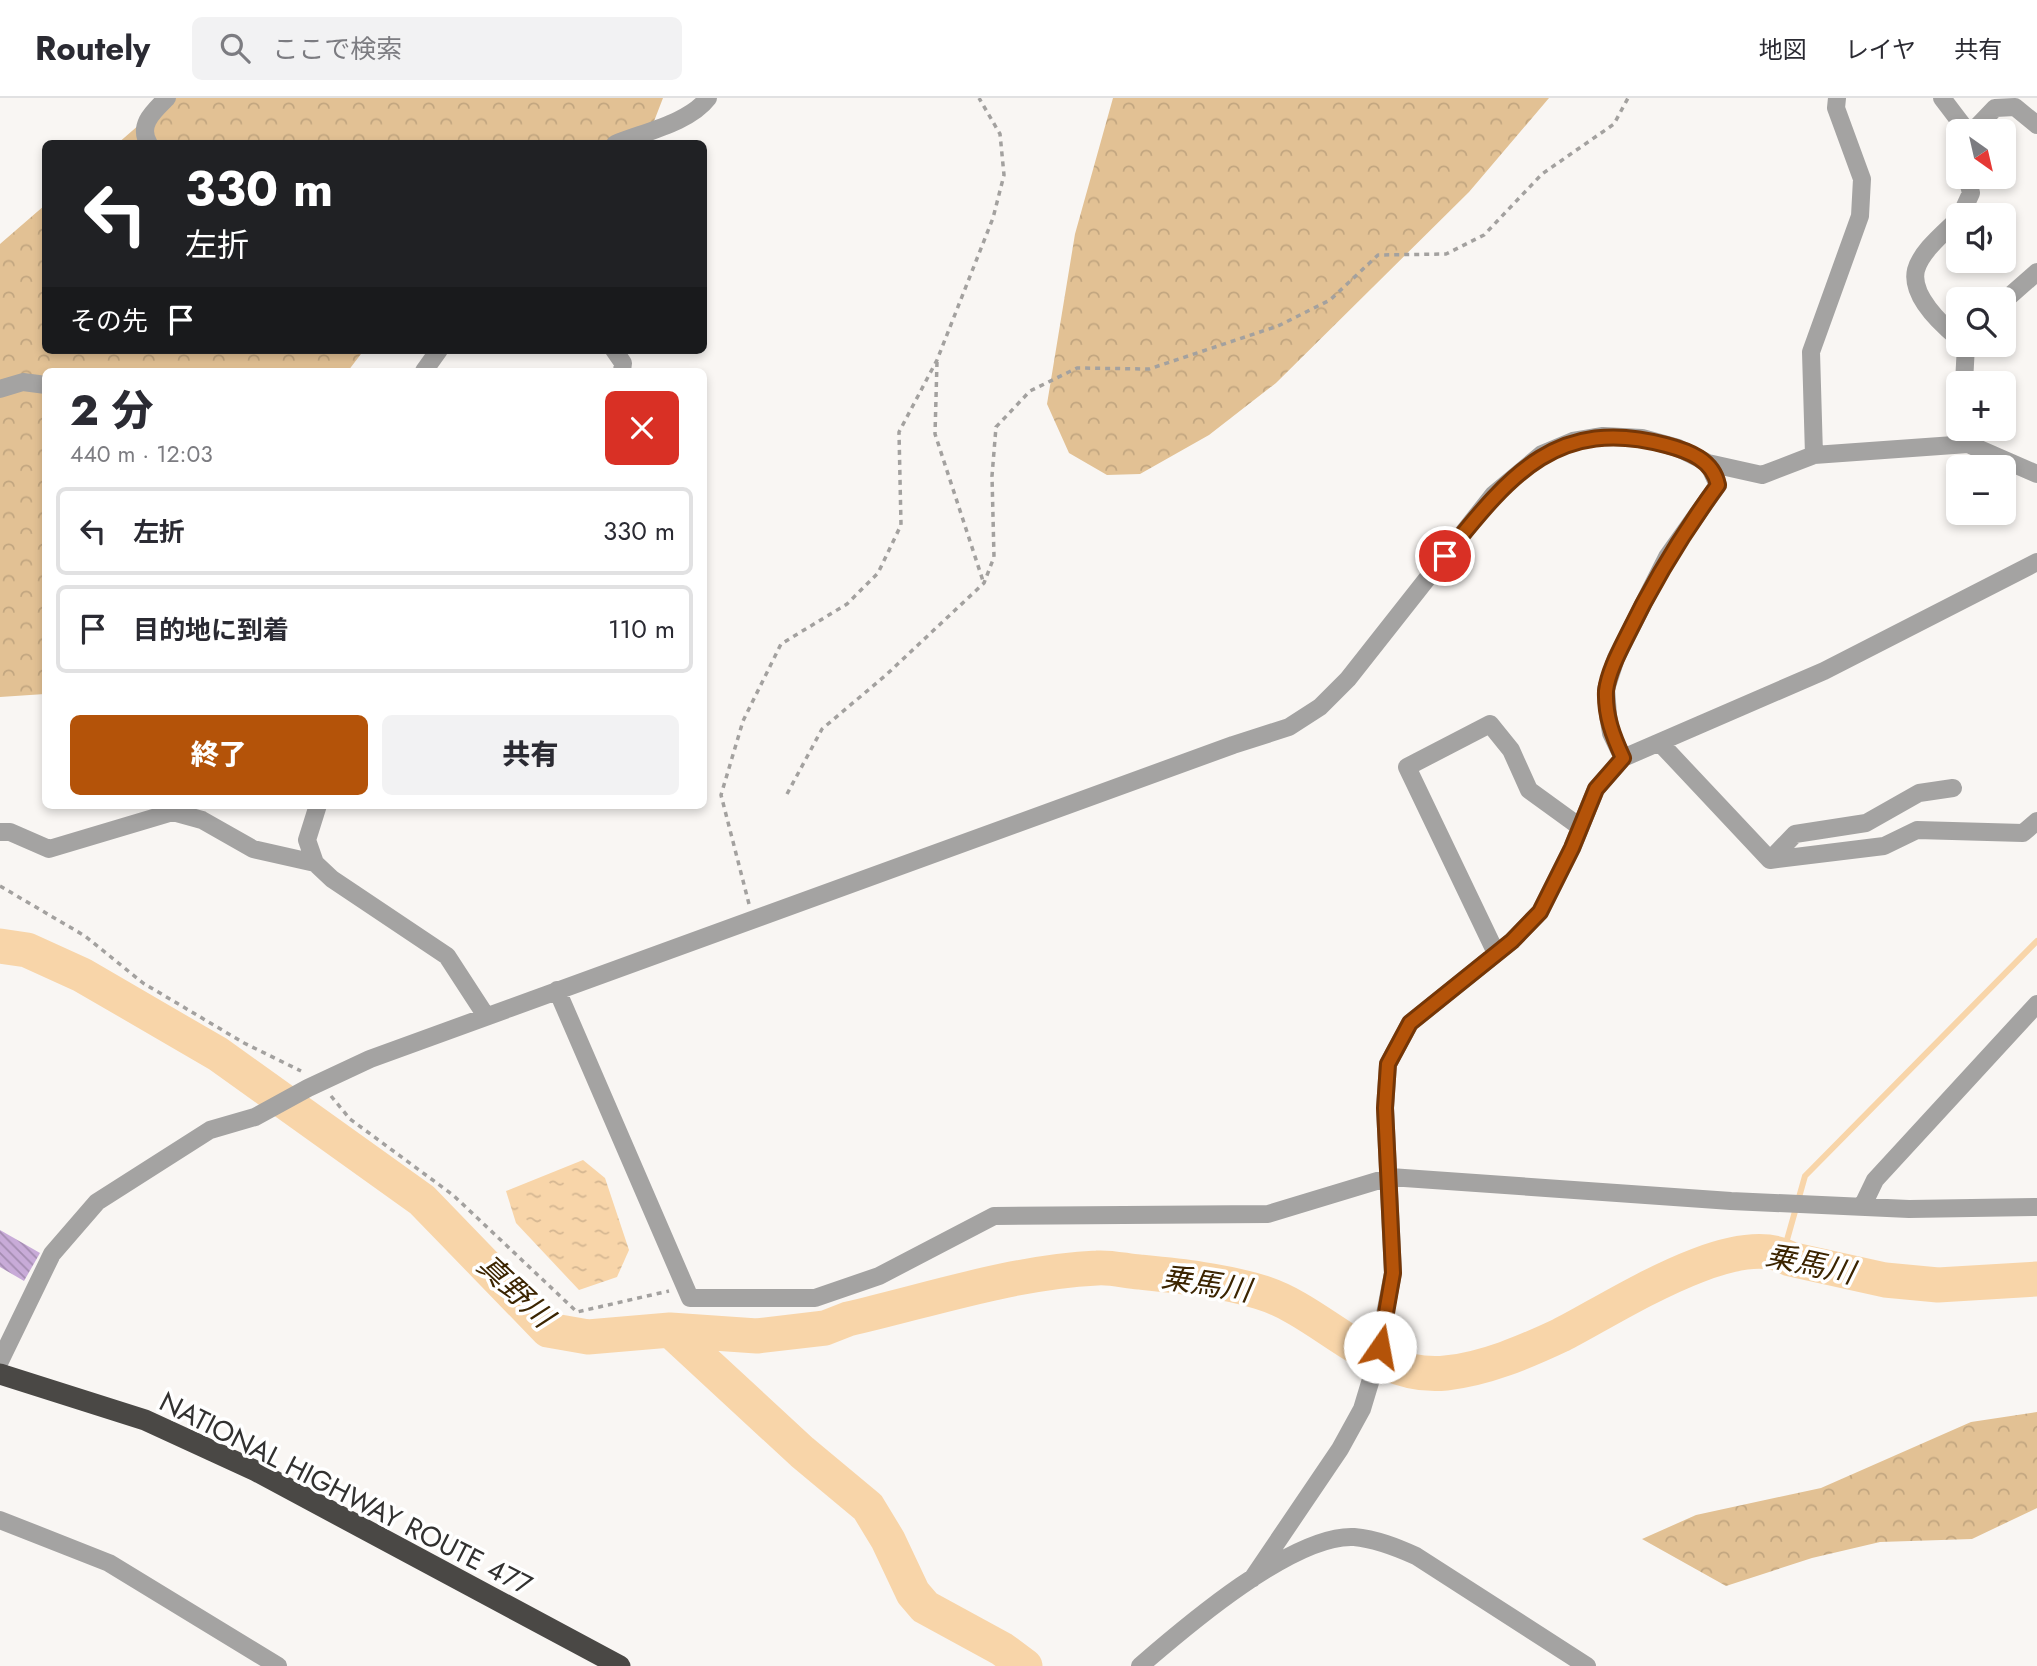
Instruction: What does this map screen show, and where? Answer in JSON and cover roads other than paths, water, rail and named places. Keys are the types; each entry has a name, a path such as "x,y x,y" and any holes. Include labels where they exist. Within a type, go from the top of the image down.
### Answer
{"highway":[{"name":"NATIONAL HIGHWAY ROUTE 477","path":"0,1374 145,1420 256,1471 620,1666"}],"street":[{"path":"147,140 147,118 167,98"},
{"path":"625,140 685,116 702,107 708,98"},
{"path":"1814,455 1811,352 1860,216 1862,179 1836,108 1837,98"},
{"path":"1942,98 1958,119"},
{"path":"1984,119 1995,108 2015,107 2037,125"},
{"path":"1946,232 1924,256 1916,271 1920,292 1946,328"},
{"path":"2016,290 2037,272"},
{"path":"0,390 23,382 42,384"},
{"path":"0,1361 52,1254 97,1202 209,1130 255,1117 370,1059 1207,754 1289,727 1320,707 1348,679 1493,495 1542,454 1573,441 1593,438 1643,438 1678,448 1708,463 1762,475 1814,455 1946,439"},
{"path":"1976,441 2037,474"},
{"path":"1623,758 1611,733 1606,689 1616,658 1667,557 1718,485 1708,463"},
{"path":"1252,1579 1340,1449 1362,1409 1384,1328 1393,1273 1385,1108 1388,1064 1410,1023 1496,953 1540,912 1596,789 1623,758 1824,671 2037,562"},
{"path":"1496,953 1407,767 1490,724 1511,750 1529,790 1580,827"},
{"path":"1660,743 1770,860"},
{"path":"1770,860 1795,834 1866,823 1919,793 1953,788"},
{"path":"317,809 307,841 315,863 332,880 447,956 486,1016"},
{"path":"0,832 10,832 49,849 173,812 202,820 253,849 315,863"},
{"path":"1770,860 1884,846 1917,830 2023,833 2037,821"},
{"path":"557,990 690,1298 815,1298 879,1276 993,1216 1268,1214 1390,1177 1731,1201 1862,1207 2037,1207"},
{"path":"1862,1207 1875,1181 2037,1004"},
{"path":"0,1520 109,1563 278,1666"},
{"path":"1140,1666 1202,1613 1252,1579 1307,1549 1352,1537 1388,1543 1416,1556 1587,1666"}],"water":[{"path":"583,1160 605,1178 629,1250 617,1277 579,1290 516,1223 506,1191"}],"waterway":[{"path":"1783,1254 1805,1176 2037,941"},
{"name":"乗馬川","path":"0,946 27,950 82,975 218,1054 422,1200 548,1330 588,1337 670,1330 757,1336 825,1328 848,1319 1003,1281 1066,1271 1108,1268 1200,1279 1260,1292 1306,1314 1372,1356 1420,1373 1446,1373 1490,1364 1519,1353 1561,1335 1674,1275 1738,1253 1767,1252 1885,1280 1938,1285 2037,1279"},
{"name":"真野川","path":"670,1330 802,1452 868,1507 888,1540 913,1593 925,1607 1002,1649 1025,1666"}]}
